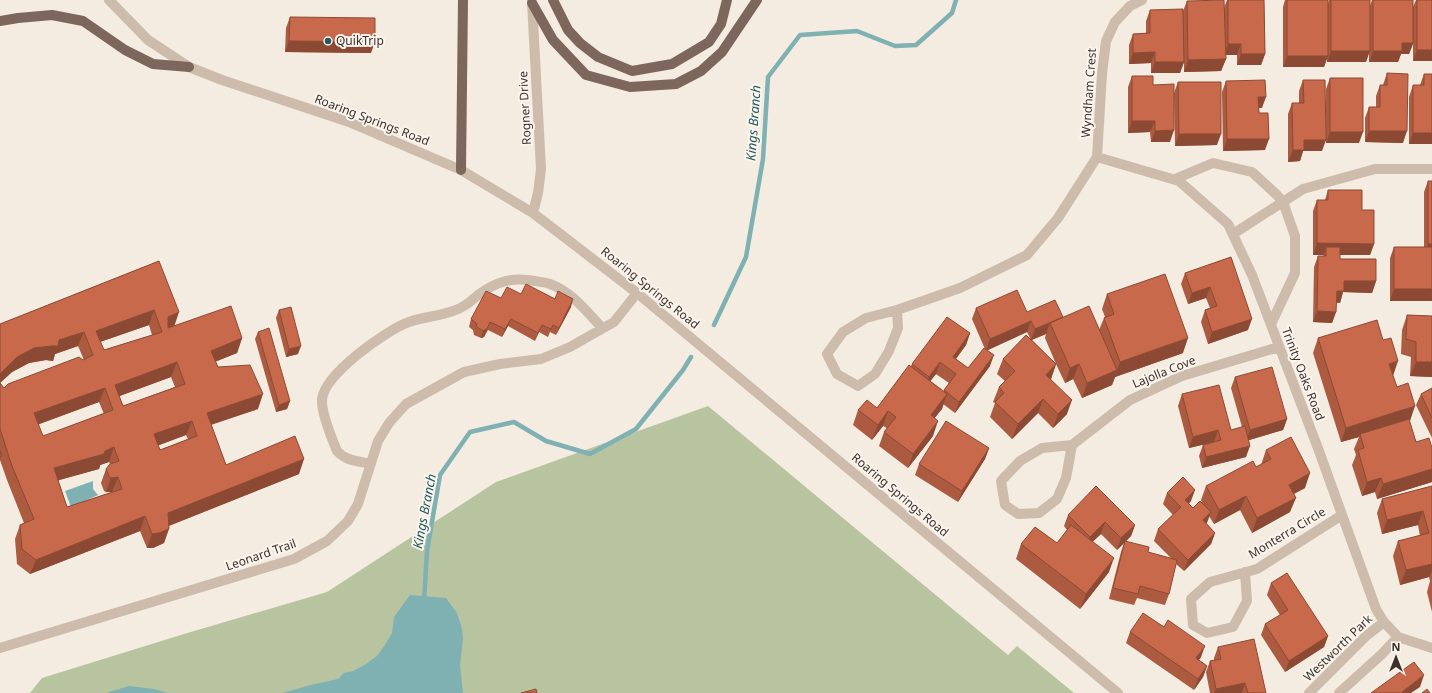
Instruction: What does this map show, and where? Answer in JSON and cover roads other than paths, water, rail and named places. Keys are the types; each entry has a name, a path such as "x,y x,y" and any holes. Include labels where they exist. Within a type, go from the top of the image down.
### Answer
{"main road":[{"path":"461,170 463,0"},
{"path":"553,0 568,30 580,43 598,57 632,71 672,64 709,42 721,24 727,0"},
{"path":"532,1 553,40 586,75 630,87 676,84 701,71 722,52 757,0"},
{"path":"0,21 52,15 82,22 125,50 153,64 189,67"}],"street":[{"name":"Roaring Springs Road","path":"109,0 148,40 189,67 222,80 349,122 461,170 533,213 637,293 1118,693"},
{"name":"Wyndham Crest","path":"1097,157 1102,74 1106,41 1115,22 1130,6 1142,0"},
{"name":"Rogner Drive","path":"532,1 542,169 533,213"},
{"name":"Trinity Oaks Road","path":"1097,157 1179,180 1228,224 1252,275 1271,324 1376,609 1384,622 1398,637 1432,648"},
{"path":"896,310 898,328 889,351 875,374 858,386 837,374 827,354 843,332 866,318 896,310 960,288 1027,255 1058,218 1097,157"},
{"path":"1175,179 1213,163 1252,172 1283,202 1295,236 1295,273 1271,324"},
{"path":"1233,234 1303,189 1375,169 1432,170"},
{"path":"371,464 349,460 337,451 322,408 322,399 324,392 337,375 353,358 378,339 408,322 432,315 452,312 465,306 494,284 508,280 526,280 549,283 574,298 602,328"},
{"name":"Leonard Trail","path":"0,648 294,559 327,541 348,521 358,504 378,441 389,423 406,404 464,372 500,364 541,359 570,347 614,322 637,293"},
{"name":"Lajolla Cove","path":"1072,445 1130,400 1182,376 1279,347"},
{"path":"1072,445 1066,478 1057,499 1039,513 1018,514 1005,505 1001,481 1020,461 1042,448 1072,445"},
{"name":"Monterra Circle","path":"1245,572 1247,601 1233,627 1207,633 1193,625 1191,599 1210,582 1245,572 1257,569 1342,515"},
{"name":"Westworth Park","path":"1309,693 1366,636 1384,622"},
{"path":"1339,693 1382,654 1398,637"}],"water":[{"path":"93,481 93,489 98,495 71,507 65,491"},
{"path":"410,595 446,598 457,613 463,638 460,665 463,693 282,693 338,679 344,673 353,671 377,656 392,633 394,617"},
{"path":"129,686 154,689 168,693 106,693"}],"waterway":[{"name":"Kings Branch","path":"714,325 746,257 763,159 768,77 800,35 857,31 895,46 916,45 952,13 956,0"},
{"name":"Kings Branch","path":"424,601 427,551 440,475 470,432 514,422 546,441 590,454 636,429 683,370 691,357"}],"place":[{"name":"QuikTrip","path":"328,41"}]}
